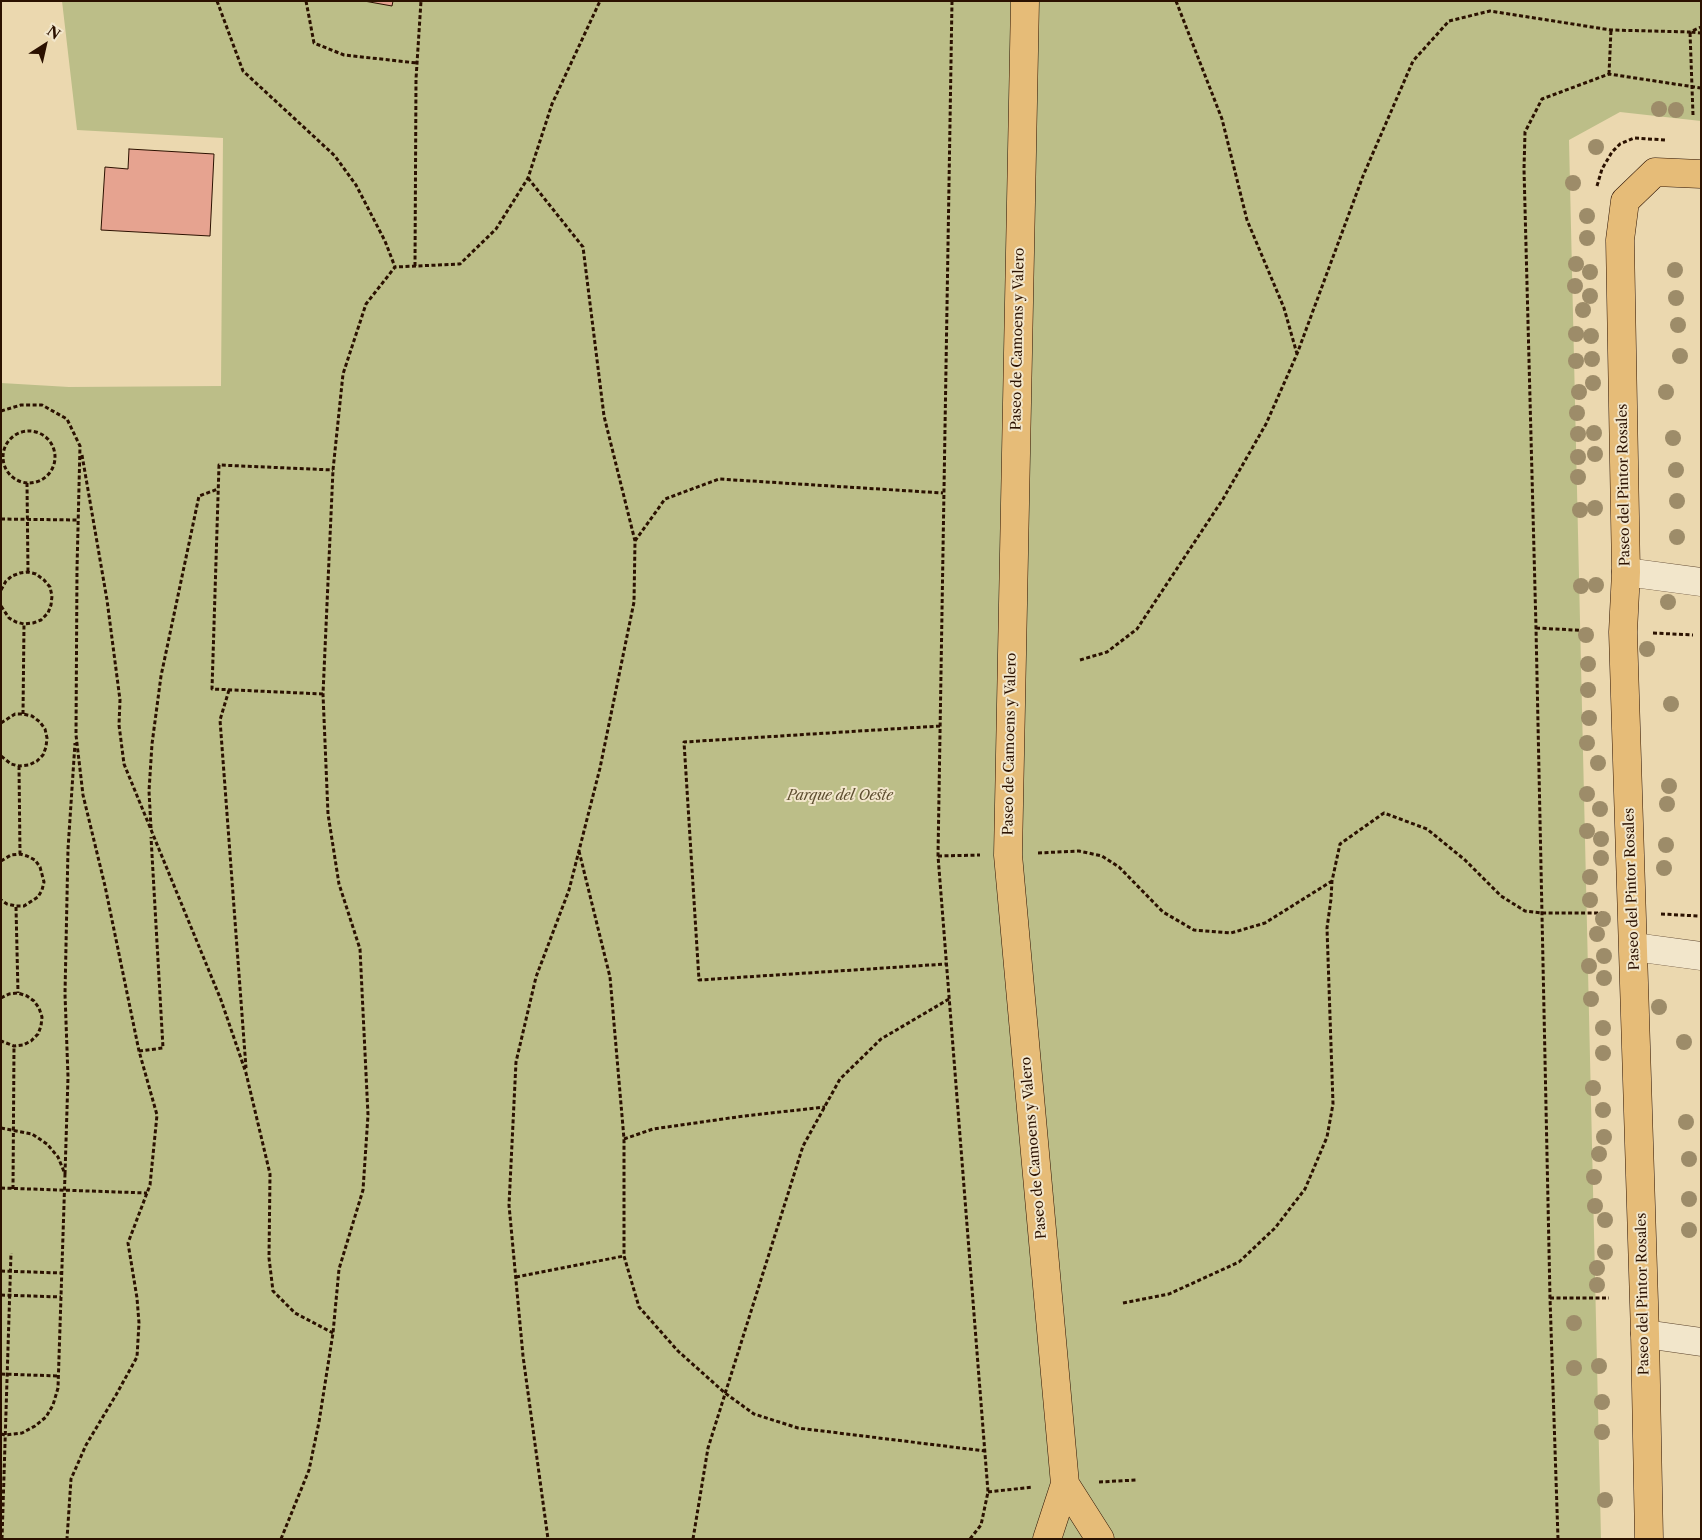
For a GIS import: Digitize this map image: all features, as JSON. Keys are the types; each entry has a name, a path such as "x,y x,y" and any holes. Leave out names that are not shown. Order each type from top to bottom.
{"main road":[{"name":"Paseo de Camoens y Valero","path":"1025,1 1008,854 1065,1484"},
{"name":"Paseo del Pintor Rosales","path":"1649,1539 1645,1334 1624,632 1626,572 1620,240 1626,201 1655,172 1701,174"},
{"path":"1047,1539 1065,1484"},
{"path":"1065,1484 1100,1539"}],"street":[{"path":"1626,572 1701,582"},
{"path":"1634,946 1701,956"},
{"path":"1645,1334 1701,1342"}],"path":[{"path":"218,1 243,71 335,156 356,185 395,267"},
{"path":"306,1 314,42 344,55 417,63"},
{"path":"415,266 417,63 421,1"},
{"path":"281,1539 309,1470 319,1422 333,1333 340,1269 363,1190 368,1115 360,949 339,884 328,814 323,694 333,470 343,374 366,304 395,267 460,264 496,228 528,178 552,104 600,1"},
{"path":"952,1 938,856 988,1492 981,1525 970,1539"},
{"path":"1176,1 1222,119 1247,220 1284,308 1297,354"},
{"path":"1080,660 1107,652 1137,629 1224,499 1266,424 1297,354 1363,176 1413,61 1448,21 1490,11 1611,30 1701,33"},
{"path":"1690,32 1701,27"},
{"path":"1609,74 1611,30"},
{"path":"1690,32 1693,115"},
{"path":"1558,1539 1550,1298 1524,169 1525,132 1542,100 1609,74 1701,88"},
{"path":"528,178 583,247 604,416 635,542 634,602 600,768 569,890 536,977 516,1062 509,1205 523,1356 548,1539"},
{"path":"1,411 21,405 42,405 67,419 80,446 107,600 120,700 119,725 124,764 221,1000 246,1073 270,1174 269,1258 273,1291 296,1313 333,1333"},
{"path":"23,431 40,433 47,438 55,455 54,464 50,472 36,482 27,483 19,481 6,471 3,455 9,440 23,431"},
{"path":"3,1434 22,1432 35,1426 46,1417 53,1405 58,1388 68,1077 65,994 68,849 76,735 80,446"},
{"path":"323,694 212,690 219,466 333,470"},
{"path":"635,542 665,499 719,479 944,493"},
{"path":"27,483 28,572"},
{"path":"138,1051 163,1048 149,791 152,744 161,676 200,496 218,489"},
{"path":"1,518 78,520"},
{"path":"1,590 6,581 12,576 28,572 36,574 44,580 50,587 52,596 48,613 41,620 33,623 24,624 16,622 9,618 1,606"},
{"path":"23,714 24,624"},
{"path":"1536,628 1599,631"},
{"path":"1645,633 1692,635"},
{"path":"229,690 220,720 246,1073"},
{"path":"1,723 15,714 32,716 45,729 47,738 43,755 29,765 19,766 12,764 1,756"},
{"path":"940,726 684,742 699,980 946,964"},
{"path":"67,1539 71,1479 86,1444 137,1357 139,1322 128,1243 150,1185 157,1115 138,1051 105,886 83,794 76,735"},
{"path":"19,766 20,854"},
{"path":"1123,1304 1169,1294 1239,1262 1275,1228 1305,1188 1328,1137 1333,1104 1327,928 1332,881 1340,844 1384,814 1427,828 1466,860 1501,896 1525,911 1633,912 1698,916"},
{"path":"579,851 610,977 624,1139 624,1256 639,1307 678,1351 725,1393 754,1414 798,1428 985,1451"},
{"path":"1080,851 1102,856 1119,867 1163,912 1194,930 1231,933 1264,923 1332,881"},
{"path":"1,860 10,855 20,854 35,860 40,866 44,882 38,897 24,906 7,904 1,900"},
{"path":"16,906 18,994"},
{"path":"1,998 9,994 27,996 34,1001 42,1017 38,1034 31,1041 14,1046 1,1041"},
{"path":"693,1539 708,1448 803,1146 840,1078 880,1039 949,1000"},
{"path":"13,1189 14,1046"},
{"path":"624,1139 653,1129 824,1107"},
{"path":"1,1128 32,1134 47,1144 58,1157 65,1174"},
{"path":"1,1188 147,1194"},
{"path":"2,1539 3,1434 11,1253"},
{"path":"516,1277 624,1256"},
{"path":"1,1271 62,1273"},
{"path":"1,1295 61,1297"},
{"path":"1550,1298 1608,1298"},
{"path":"1,1374 58,1376"},
{"path":"988,1492 1065,1484"}],"green space":[{"name":"Parque del Oeste","path":"62,1 1701,1 1701,121 1620,112 1569,140 1601,1539 1,1539 1,383 69,387 221,386 223,138 77,130"}],"building":[{"path":"364,1 393,1 392,6"},
{"path":"129,149 214,154 210,236 101,230 105,167 128,169"}]}
